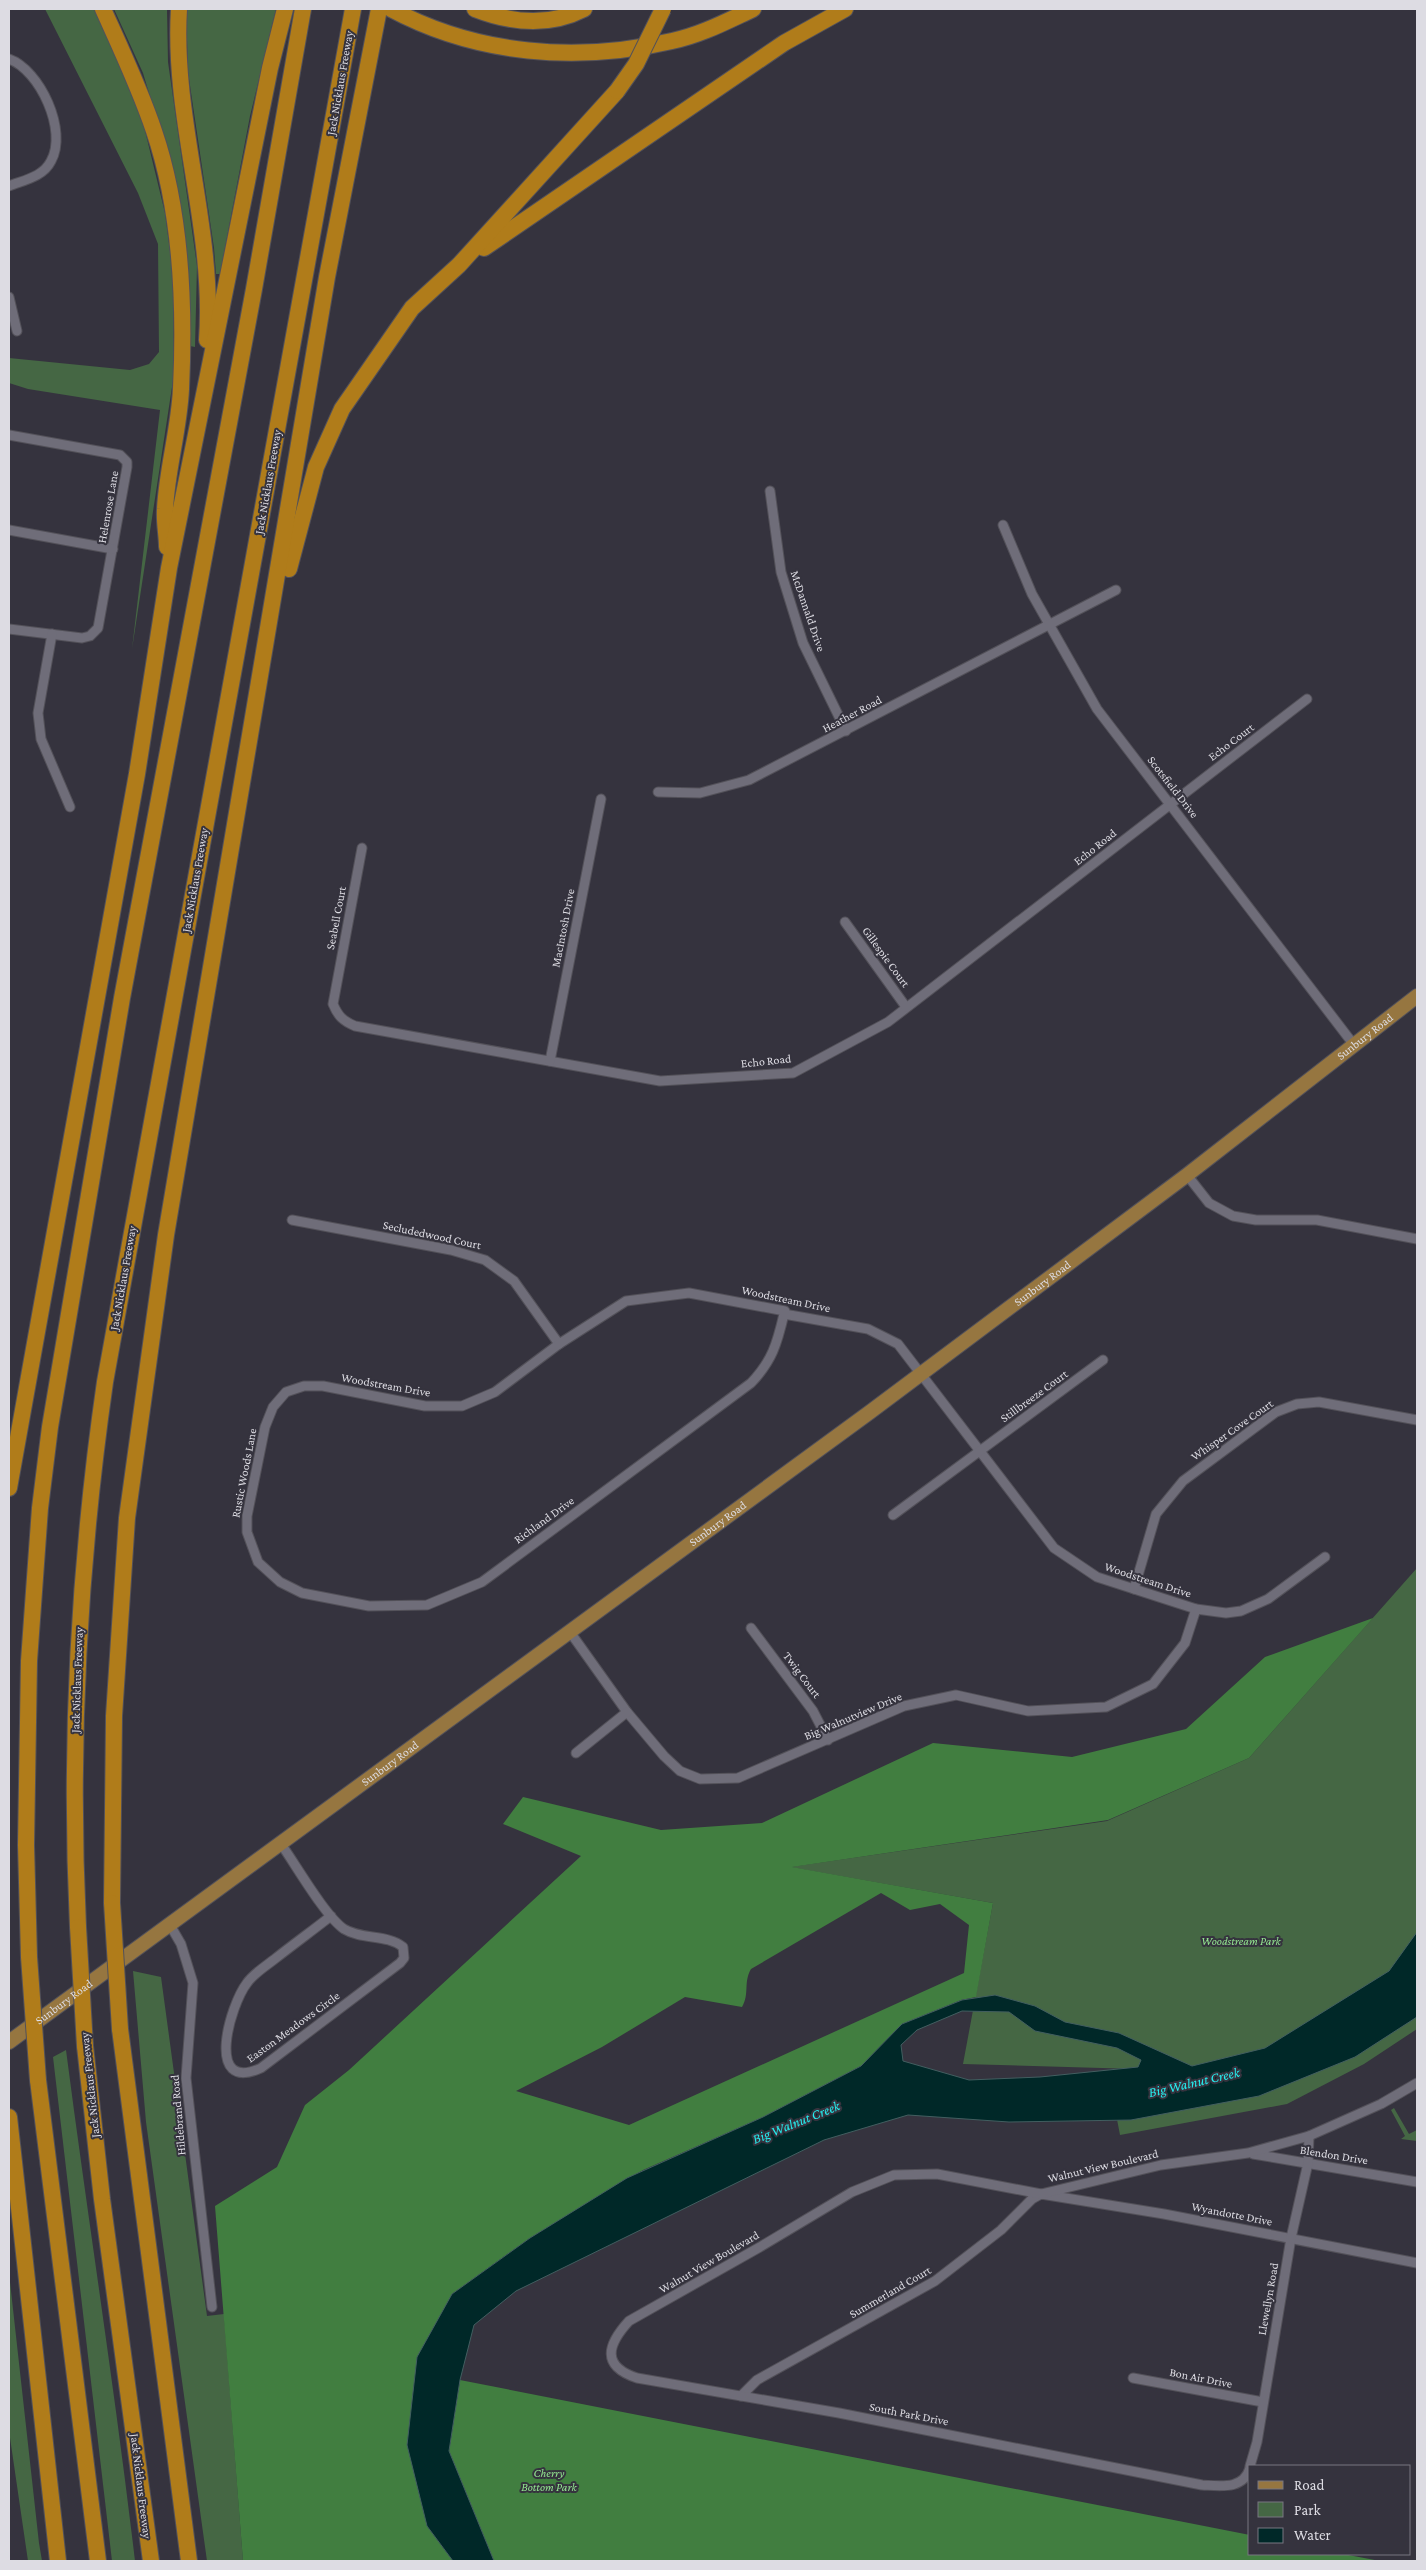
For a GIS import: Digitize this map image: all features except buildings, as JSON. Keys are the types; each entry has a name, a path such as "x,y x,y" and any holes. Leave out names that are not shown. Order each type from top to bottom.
{"highway":[{"path":"103,9 131,70 155,132 176,237 183,343 180,415 165,510 169,568"},
{"path":"178,9 176,43 190,158 204,238 208,300 202,410"},
{"path":"9,1488 137,774 169,568 270,68 285,9"},
{"path":"98,2561 38,2080 29,1957 26,1845 29,1661 40,1508 50,1427 122,998 254,289 303,9"},
{"name":"Jack Nicklaus Freeway","path":"151,2561 102,2200 85,2046 74,1842 76,1672 87,1513 104,1382 353,9"},
{"path":"190,2561 120,2029 112,1903 114,1716 127,1518 166,1235 327,277 379,9"},
{"path":"391,9 438,31 492,46 538,52 592,52 673,41 694,35 754,9"},
{"path":"475,9 501,18 534,22 562,19 584,9"},
{"path":"241,793 297,532 316,467 342,409 412,308 459,265 617,91 636,64 663,9"},
{"path":"459,265 784,43 845,9"},
{"path":"9,2116 58,2561"}],"main road":[{"name":"Sunbury Road","path":"9,2042 870,1412 1186,1175 1417,996"}],"street":[{"path":"9,59 33,78 52,113 57,129 58,146 51,162 38,175 9,186"},
{"path":"9,298 17,331"},
{"name":"Helenrose Lane","path":"9,435 120,454 124,457 128,467 98,628 90,636 82,638 9,629"},
{"name":"McDannald Drive","path":"770,491 781,572 803,643 846,732"},
{"name":"Scotsfield Drive","path":"1003,525 1032,594 1097,709 1354,1045"},
{"path":"9,530 113,549"},
{"name":"Heather Road","path":"658,792 700,793 749,780 846,732 1116,590"},
{"path":"52,634 38,713 41,739 70,807"},
{"name":"Echo Court","path":"1171,805 1307,700"},
{"name":"MacIntosh Drive","path":"550,1062 601,799"},
{"name":"Echo Road","path":"334,994 333,1004 337,1014 344,1022 355,1026 660,1081 793,1073 888,1022 1171,805"},
{"name":"Seabell Court","path":"334,994 362,848"},
{"name":"Gillespie Court","path":"845,922 906,1007"},
{"path":"1186,1175 1209,1202 1233,1216 1256,1220 1317,1220 1417,1239"},
{"name":"Secludedwood Court","path":"292,1220 450,1250 485,1260 514,1281 558,1344"},
{"name":"Woodstream Drive","path":"286,1392 304,1386 323,1386 425,1406 462,1406 495,1392 558,1344 626,1301 689,1292 785,1311 784,1314 868,1329 898,1344 1054,1548 1097,1578 1211,1613 1241,1612 1268,1599 1325,1557"},
{"name":"Richland Drive","path":"258,1562 280,1582 302,1593 368,1606 427,1605 482,1582 751,1383 767,1366 776,1345 784,1314"},
{"name":"Stillbreeze Court","path":"892,1515 1103,1360"},
{"name":"Rustic Woods Lane","path":"258,1562 247,1532 247,1516 265,1427 273,1408 286,1392"},
{"name":"Whisper Cove Court","path":"1134,1589 1156,1514 1184,1481 1276,1412 1297,1404 1320,1402 1417,1420"},
{"name":"Big Walnutview Drive","path":"570,1632 627,1712 664,1756 680,1771 700,1779 738,1778 904,1706 956,1694 1028,1711 1106,1706 1153,1684 1185,1643 1196,1609"},
{"name":"Twig Court","path":"751,1628 813,1711 828,1740"},
{"path":"576,1753 627,1712"},
{"name":"Easton Meadows Circle","path":"281,1844 331,1916 344,1928 359,1935 398,1943 403,1948 404,1958 400,1963 261,2068 245,2074 233,2071 228,2066 226,2059 226,2046 239,2000 247,1983 331,1916"},
{"name":"Hildebrand Road","path":"170,1925 181,1944 193,1983 186,2078 212,2307"},
{"name":"Walnut View Boulevard","path":"614,2365 610,2356 616,2336 629,2322 852,2192 894,2175 936,2174 1041,2194 1161,2165 1248,2153 1309,2136 1380,2104 1417,2083"},
{"name":"Llewellyn Road","path":"1251,2465 1257,2442 1291,2238 1308,2163 1309,2136"},
{"name":"Blendon Drive","path":"1248,2153 1417,2182"},
{"name":"Wyandotte Drive","path":"1041,2194 1291,2238 1417,2263"},
{"name":"Summerland Court","path":"741,2396 757,2380 935,2281 1001,2230 1032,2199 1041,2194"},
{"name":"South Park Drive","path":"614,2365 624,2374 637,2378 1070,2458 1202,2485"},
{"name":"Bon Air Drive","path":"1133,2378 1263,2402"},
{"name":"Llewellyn Road","path":"1202,2485 1230,2486 1240,2482 1248,2475"}],"green space":[{"path":"45,9 98,9 140,110 165,213 173,274 174,374 132,649 160,410 28,389 9,383 9,358 130,370 149,364 159,352 158,244 138,193"},
{"path":"114,9 167,9 168,62 197,266 195,347 190,346 169,160 143,73"},
{"path":"186,9 276,9 250,116 220,274 216,274 214,248 188,72"},
{"name":"Woodstream Park","path":"1417,1568 1417,2029 1364,2064 1287,2104 1120,2135 1110,2083 1136,2069 963,2064 993,1903 790,1867 1107,1821 1249,1758"},
{"path":"1373,1618 1249,1758 1108,1820 792,1867 993,1903 976,1997 961,2000 902,2024 861,2066 763,2117 643,2170 530,2238 452,2294 427,2526 453,2561 243,2561 215,2206 277,2167 305,2105 349,2070 581,1856 503,1824 523,1797 661,1830 762,1823 933,1743 1072,1757 1186,1729 1265,1657","holes":["881,1893 910,1910 940,1904 969,1925 964,1973 629,2125 516,2091 602,2047 685,1997 742,2007 746,1997 747,1979 751,1969"]},
{"path":"133,1971 161,1977 207,2316 224,2314 243,2561 207,2561 146,2122"},
{"path":"66,2050 135,2561 112,2561 53,2057"},
{"path":"1394,2108 1409,2134 1417,2130 1417,2141 1401,2139 1405,2136 1391,2110"},
{"path":"9,2273 42,2561 28,2561 9,2431"},
{"name":"Cherry Bottom Park","path":"460,2380 1248,2535 1248,2555 1348,2555 1380,2561 494,2561 449,2451"}],"water":[{"name":"Big Walnut Creek","path":"1417,1932 1417,2017 1355,2057 1259,2096 1131,2120 1009,2122 908,2115 824,2140 516,2291 474,2325 460,2380 449,2451 494,2561 453,2561 427,2526 407,2445 417,2357 452,2294 530,2238 627,2178 763,2117 861,2066 902,2024 962,2000 995,1995 1035,2006 1065,2022 1119,2033 1192,2066 1265,2048 1389,1971","holes":["962,2011 1009,2012 1035,2031 1117,2048 1141,2060 1138,2067 1040,2077 969,2080 903,2061 901,2045 917,2030"]}]}
